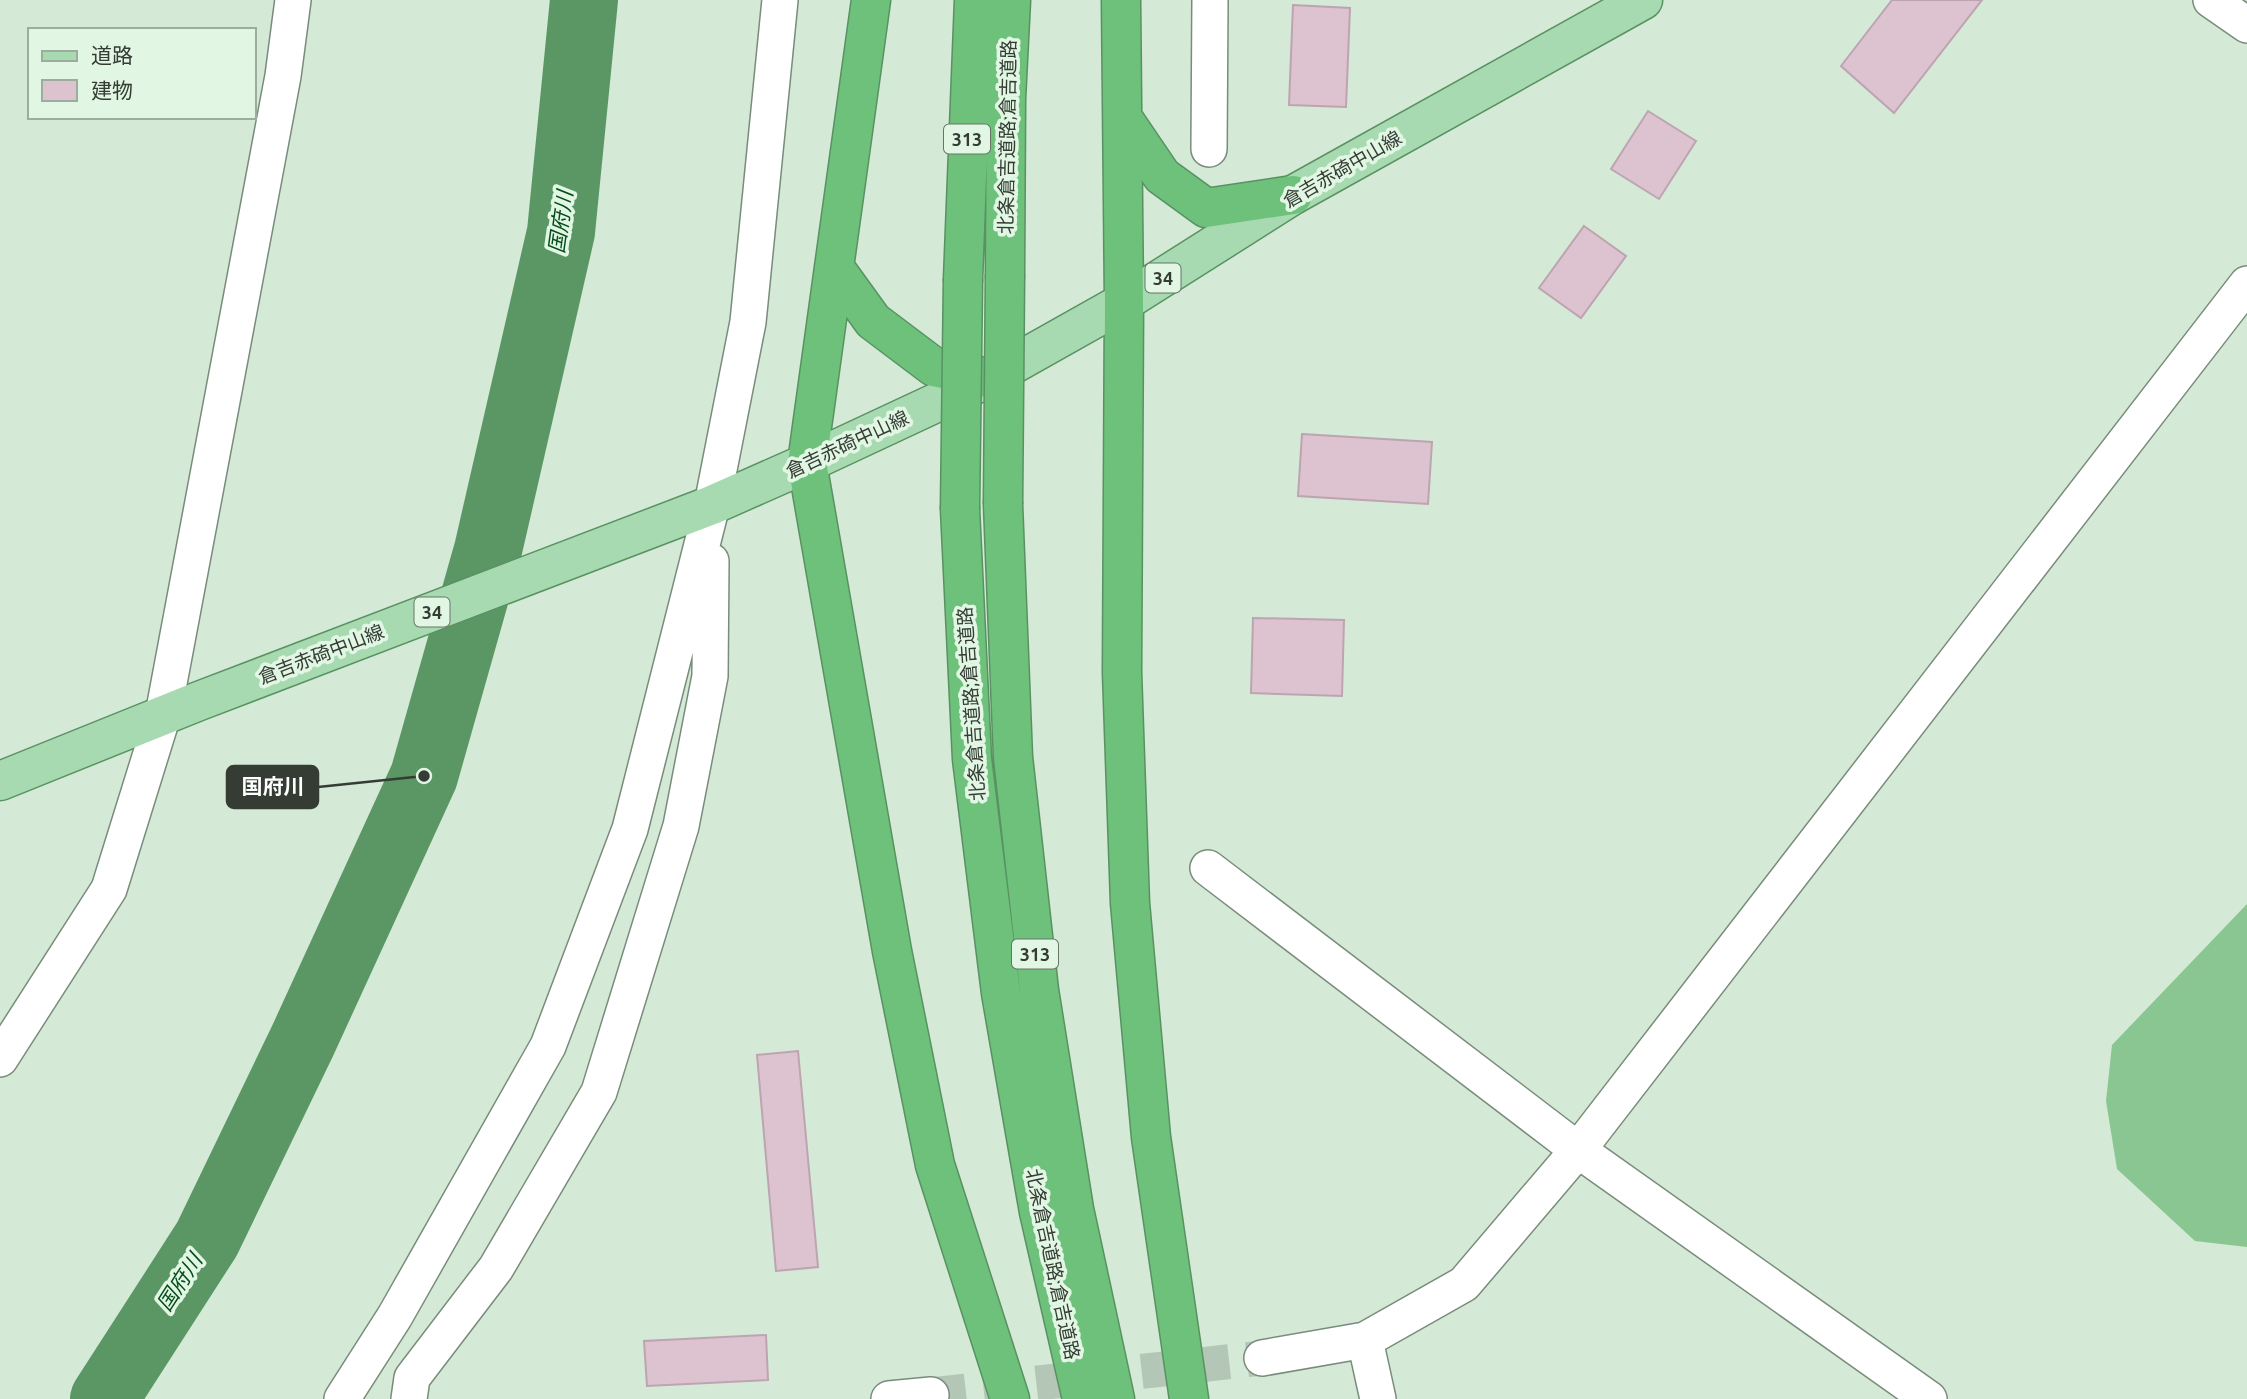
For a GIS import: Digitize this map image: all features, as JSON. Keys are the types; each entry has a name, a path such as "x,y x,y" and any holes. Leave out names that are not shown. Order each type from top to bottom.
{"highway":[{"path":"871,0 807,463 889,937 935,1165 1010,1399"},
{"name":"北条倉吉道路;倉吉道路","path":"974,0 963,279 960,509 972,759 1001,993 1040,1212 1082,1399"},
{"name":"北条倉吉道路;倉吉道路","path":"1010,0 1006,99 1003,504 1013,757 1039,990 1074,1209 1115,1399"},
{"path":"1121,0 1124,120 1122,672 1130,903 1151,1137 1189,1399"},
{"path":"1124,120 1162,176 1206,208 1293,195"},
{"path":"834,267 873,321 934,367 989,378"}],"main road":[{"name":"倉吉赤碕中山線","path":"0,781 198,701 712,505 989,378 1124,302 1293,195 1643,0"}],"street":[{"path":"0,1059 109,889 163,715 280,90 293,0"},
{"path":"342,1399 396,1316 548,1046 630,828 712,505 748,322 780,0"},
{"path":"1209,149 1210,0"},
{"path":"2211,0 2247,25"},
{"path":"1262,1358 1365,1340 1464,1284 1578,1150 2247,284"},
{"path":"409,1399 412,1378 496,1268 599,1092 677,839 687,798 710,676 712,505"},
{"path":"1208,868 1578,1150 1929,1399"},
{"path":"1365,1340 1378,1399"},
{"path":"889,1399 931,1395"}],"green space":[{"path":"2247,904 2247,1247 2195,1241 2117,1169 2106,1101 2112,1045"}],"building":[{"path":"1892,0 1982,0 1894,113 1841,66"},
{"path":"1293,5 1350,8 1346,107 1289,105"},
{"path":"1648,111 1696,141 1659,199 1611,169"},
{"path":"1584,226 1626,256 1581,318 1539,288"},
{"path":"1302,434 1432,442 1428,504 1298,496"},
{"path":"1253,618 1344,620 1342,696 1251,693"},
{"path":"798,1051 818,1267 776,1271 757,1055"},
{"path":"766,1335 768,1380 647,1386 644,1341"}],"waterway":[{"name":"国府川","path":"104,1399 207,1239 303,1040 424,776 488,550 561,232 584,0"}],"tunnel":[{"path":"931,1395 1262,1358"}],"place":[{"name":"国府川","path":"424,776"}]}
